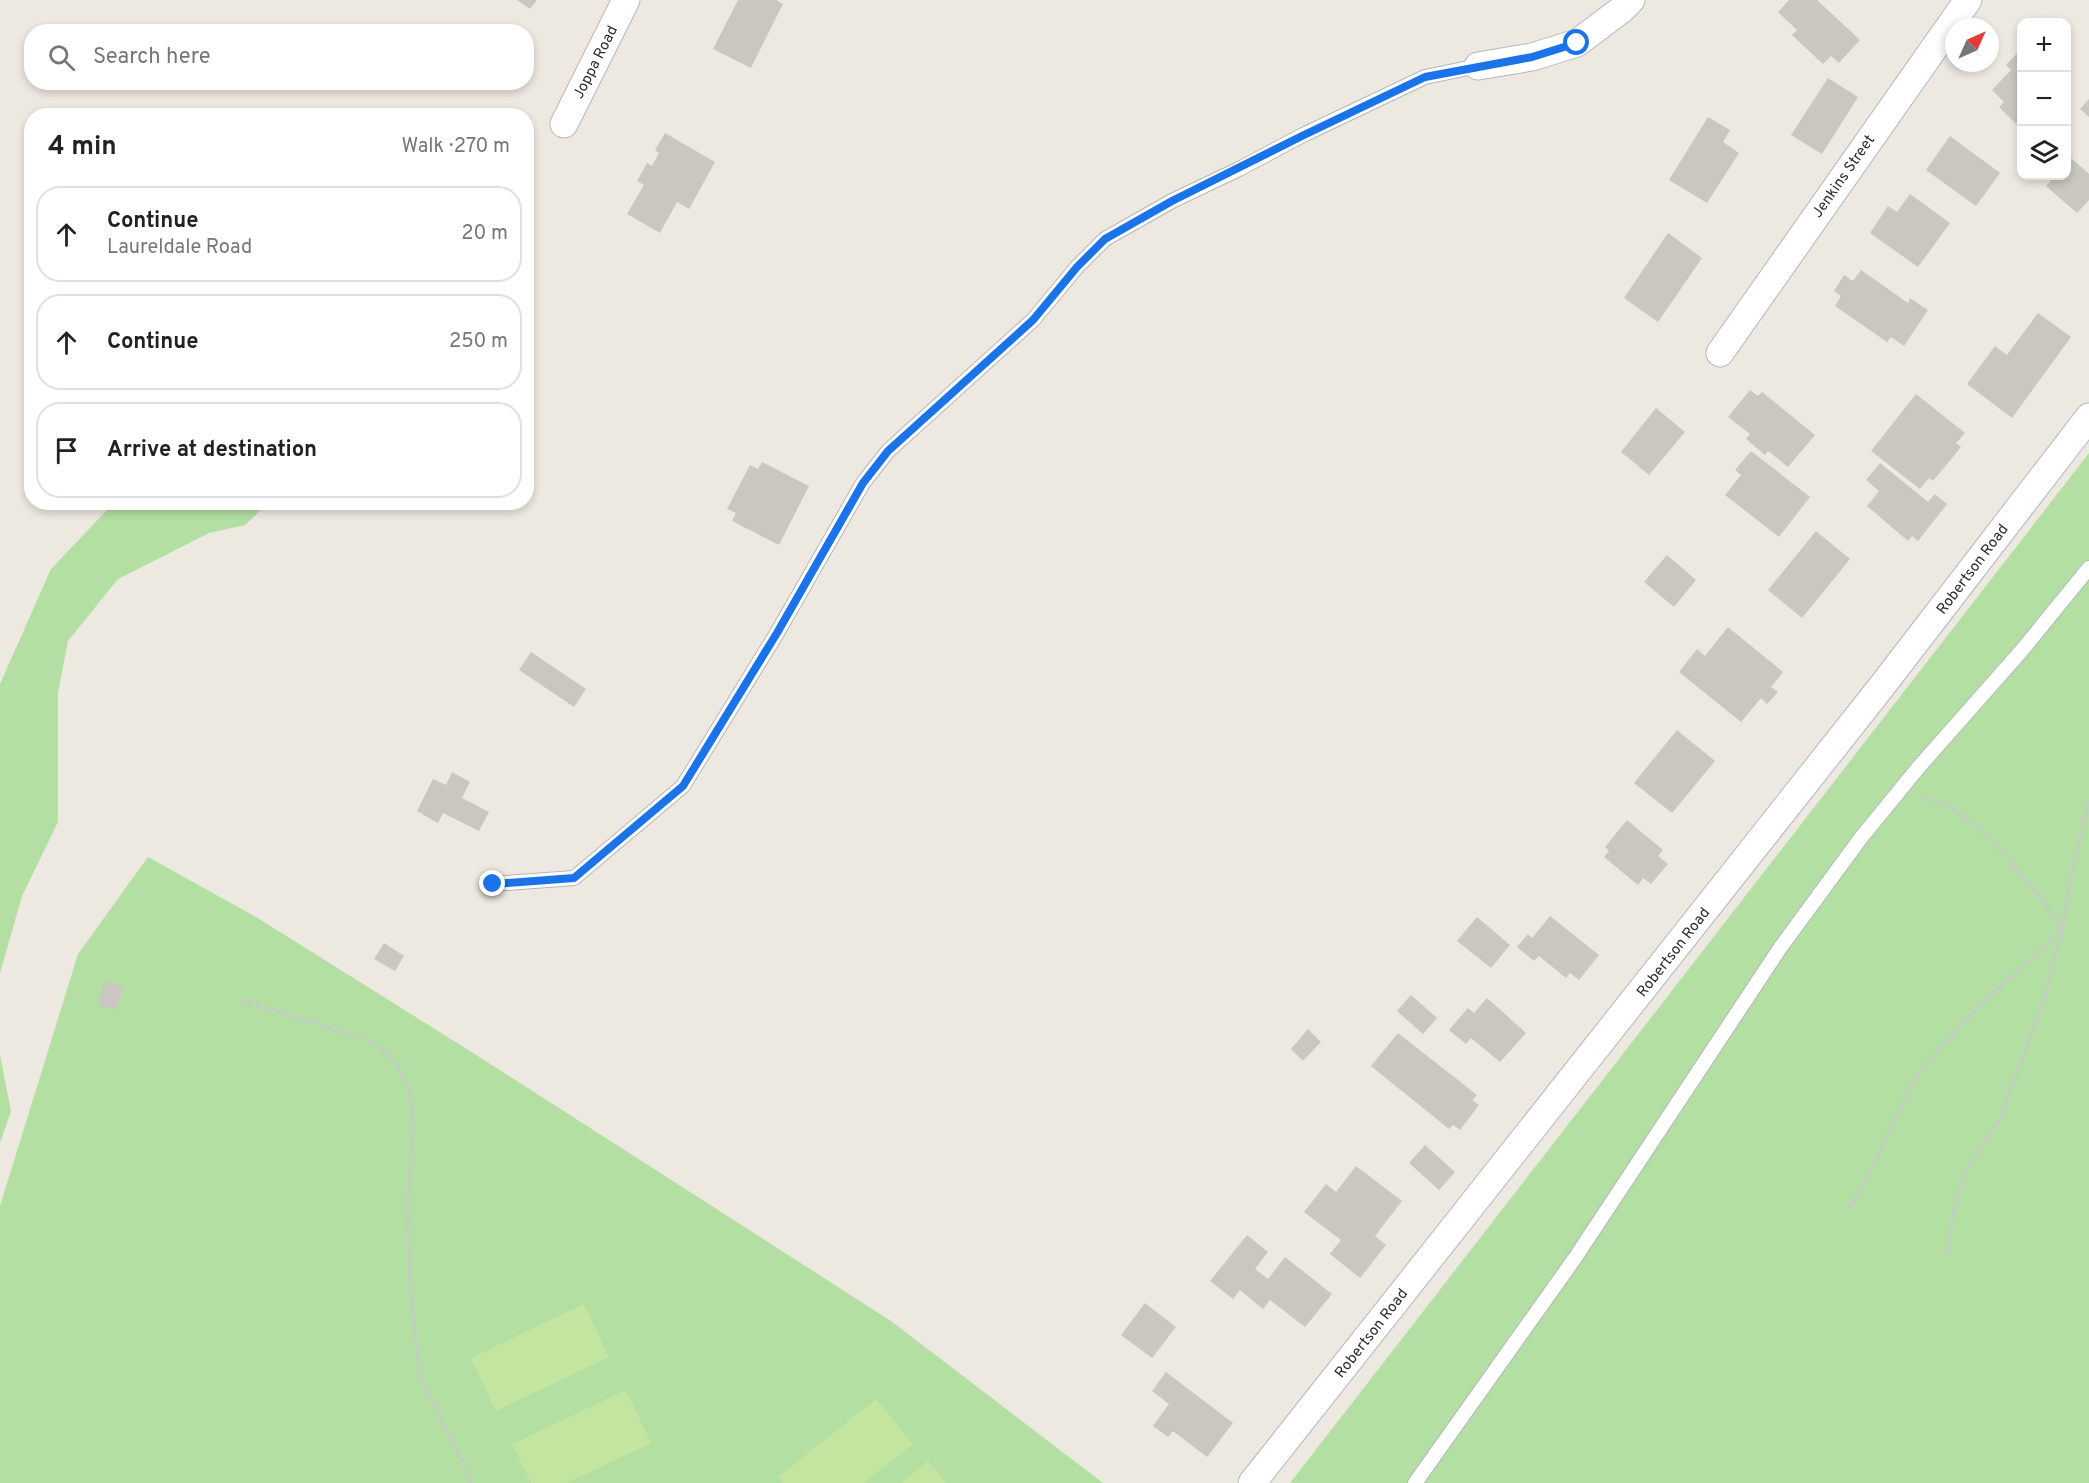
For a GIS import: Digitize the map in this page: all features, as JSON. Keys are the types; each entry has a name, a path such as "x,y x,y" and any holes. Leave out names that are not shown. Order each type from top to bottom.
{"street":[{"name":"Joppa Road","path":"564,124 626,0"},
{"path":"1478,66 1532,57 1577,43 1631,0"},
{"name":"Jenkins Street","path":"1720,353 1968,0"},
{"name":"Robertson Road","path":"1252,1483 1874,695 2089,417"}],"lane":[{"path":"493,884 574,878 683,786 777,633 863,483 888,451 1033,320 1077,267 1105,239 1172,201 1425,77 1478,66"},
{"path":"1415,1483 1575,1258 1780,948 1860,839 1897,793 2023,649 2089,568"}],"path":[{"path":"1897,793 1930,799 1951,807 1967,819 2011,862 2063,928"},
{"path":"1946,1253 1963,1177 2000,1118 2044,1000 2063,928 2069,886 2089,800"},
{"path":"1849,1209 1875,1162 1908,1091 1923,1067 1974,1012 2063,928"},
{"path":"241,999 370,1041 385,1051 403,1076 412,1110 408,1200 410,1296 420,1376 472,1483"}],"green space":[{"path":"2089,453 2089,1483 1290,1483"},
{"path":"107,510 261,510 245,525 209,533 118,579 68,641 58,693 58,822 22,896 0,973 0,684 51,569"},
{"path":"148,857 256,917 470,1051 891,1321 1103,1483 0,1483 0,1206 78,954"},
{"path":"0,1055 11,1111 0,1143"},
{"path":"584,1304 609,1357 496,1411 471,1358"},
{"path":"626,1390 651,1443 567,1483 531,1483 512,1444"},
{"path":"876,1399 913,1444 864,1483 783,1483 778,1477"},
{"path":"928,1461 946,1483 901,1483"}],"building":[{"path":"517,0 537,0 530,9"},
{"path":"738,0 776,0 783,4 751,68 713,49"},
{"path":"1789,0 1817,0 1860,40 1839,63 1831,56 1823,64 1792,35 1797,30 1778,12"},
{"path":"2017,53 2016,124 1999,107 2004,102 1992,90 2011,70 2006,65"},
{"path":"1828,78 1858,97 1822,154 1791,135"},
{"path":"2089,99 2089,117 2080,109"},
{"path":"1708,117 1730,130 1723,142 1739,153 1707,203 1669,180"},
{"path":"665,133 715,162 689,209 677,202 660,233 627,214 644,185 637,181 647,163 652,166 659,153 655,150"},
{"path":"1950,136 2000,173 1976,206 1926,170"},
{"path":"2071,158 2089,174 2089,200 2077,213 2046,186 2051,180 2071,180"},
{"path":"1910,194 1950,223 1918,267 1870,233 1888,206 1897,212"},
{"path":"1668,233 1702,258 1658,322 1624,298"},
{"path":"1861,270 1908,303 1910,298 1928,310 1904,346 1891,337 1887,342 1835,306 1841,296 1834,291 1844,275 1853,281"},
{"path":"2038,313 2071,337 2012,418 1967,384 1995,346 2007,355"},
{"path":"1750,390 1758,396 1762,392 1815,435 1788,467 1768,451 1765,455 1746,439 1750,434 1728,417"},
{"path":"1916,394 1965,433 1956,443 1961,447 1933,481 1929,478 1920,489 1871,451"},
{"path":"1656,408 1685,432 1649,475 1621,452"},
{"path":"1751,451 1810,497 1779,537 1725,495 1741,475 1735,470"},
{"path":"762,462 809,486 779,545 732,521 736,513 727,509 750,465 758,469"},
{"path":"1880,463 1928,502 1935,494 1947,504 1918,541 1912,536 1908,541 1867,506 1879,491 1866,480"},
{"path":"1816,531 1850,559 1802,618 1768,590"},
{"path":"1667,555 1696,580 1674,607 1644,582"},
{"path":"1728,627 1783,672 1771,687 1778,692 1767,704 1761,698 1741,722 1679,672 1697,649 1705,656"},
{"path":"531,652 586,689 574,707 519,670"},
{"path":"1677,730 1715,761 1672,813 1634,783"},
{"path":"452,772 470,782 462,798 489,812 479,831 443,813 438,823 417,811 433,779 446,785"},
{"path":"1627,820 1663,850 1658,856 1668,864 1651,884 1643,878 1638,885 1604,857 1609,851 1605,847"},
{"path":"1550,916 1599,955 1579,980 1570,973 1566,978 1539,956 1534,961 1517,947 1528,934 1532,938"},
{"path":"1477,917 1510,945 1491,968 1457,941"},
{"path":"384,943 404,956 395,971 374,959"},
{"path":"104,981 123,986 117,1010 98,1005"},
{"path":"1411,995 1437,1018 1423,1034 1397,1011"},
{"path":"1487,998 1526,1033 1500,1062 1471,1038 1466,1044 1449,1030 1468,1008 1474,1013"},
{"path":"1308,1029 1321,1042 1303,1061 1291,1049"},
{"path":"1398,1033 1477,1095 1472,1100 1479,1105 1460,1130 1453,1125 1449,1129 1371,1066"},
{"path":"1425,1145 1455,1172 1439,1190 1409,1163"},
{"path":"1356,1166 1402,1201 1375,1236 1386,1245 1360,1278 1330,1254 1341,1240 1304,1212 1326,1184 1336,1192"},
{"path":"1247,1235 1268,1252 1255,1269 1268,1279 1285,1257 1332,1294 1305,1327 1270,1300 1263,1309 1240,1290 1233,1299 1210,1281"},
{"path":"1145,1303 1176,1327 1152,1358 1121,1335"},
{"path":"1166,1372 1233,1423 1207,1457 1173,1431 1168,1437 1153,1426 1169,1404 1152,1391"}],"route":[{"path":"493,884 574,878 683,786 777,633 863,483 888,451 1033,320 1077,267 1105,239 1172,201 1425,77 1532,57 1577,43"}]}
